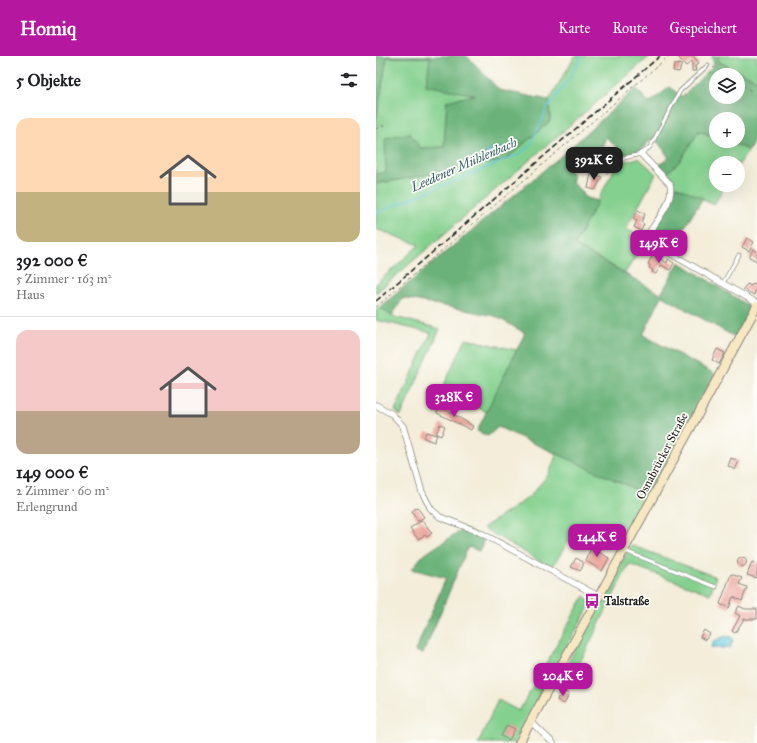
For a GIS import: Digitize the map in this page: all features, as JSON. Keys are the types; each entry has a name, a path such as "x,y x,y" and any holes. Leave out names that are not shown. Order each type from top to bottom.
{"main road":[{"name":"Osnabrücker Straße","path":"519,743 600,597 757,305"}],"street":[{"path":"641,154 670,184 671,190 667,204 649,233 652,243 757,305"},
{"path":"376,404 392,414 403,426 422,492 431,509 440,517 479,532 600,597"},
{"path":"531,722 553,743"}],"lane":[{"path":"608,170 624,158 641,154 650,148 680,91 708,64"},
{"path":"723,284 739,255"},
{"path":"625,550 716,587"}],"path":[{"path":"376,307 669,56"},
{"path":"708,64 715,68"},
{"path":"745,87 751,91"},
{"path":"376,129 384,125"}],"green space":[{"path":"376,56 467,56 499,90 549,100 550,121 505,160 376,184 376,174 386,172 385,138 410,133 420,148 444,147 447,101 475,95 426,85 430,57 387,57 376,121"},
{"path":"575,56 650,56 376,293 376,284 419,245 376,229 376,184 505,160 550,121 549,100"},
{"path":"712,56 718,56 719,62 732,68 711,68 714,65"},
{"path":"718,56 757,56 757,80 745,74 745,68 732,68 719,62"},
{"path":"387,57 430,57 476,95 447,101 444,147 420,148 386,172 376,174 376,121"},
{"path":"709,70 709,104 745,104 745,74 757,80 757,136 749,150 744,148 745,112 709,112 709,135 699,131 680,161 666,174 656,167 669,158 658,142 651,139 640,151 624,155 606,137 598,157 581,151 568,168 574,176 572,182 582,191 584,197 598,201 574,245 661,294 679,262 747,305 749,310 735,337 662,296 643,335 715,374 650,496 498,427 488,436 477,431 525,333 495,316 403,298 392,316 380,307 568,150 636,88 649,103 670,87 682,97"},
{"path":"699,131 709,135 709,148 744,148 749,150 745,156 709,156 709,192 722,192 714,204 675,186 666,174 680,161"},
{"path":"639,158 656,174 626,229 644,238 645,242 625,273 574,245 615,168 625,161"},
{"path":"675,186 703,198 670,250 656,242 653,238 654,231"},
{"path":"380,307 392,316 440,329 401,416 395,411 431,333 376,320 376,311"},
{"path":"466,339 517,350 487,412 463,401 440,393"},
{"path":"557,453 650,496 623,546 577,527 552,568 483,528 528,498 549,474"},
{"path":"464,528 485,538 479,551 468,547 423,654 415,651 446,578 412,569 422,556"},
{"path":"631,545 716,577 710,594 629,564 570,683 559,680"},
{"path":"584,596 589,600 589,607 514,743 478,743 498,700 519,711"}],"water":[{"path":"506,147 509,150 486,159 486,151"},
{"path":"725,636 731,637 733,640 730,648 711,648 714,641"}],"building":[{"path":"677,56 693,56 699,63 695,66 696,71 692,71 692,61 686,66"},
{"path":"682,64 679,72 673,71 674,65"},
{"path":"591,173 602,177 595,190 588,188"},
{"path":"638,210 645,214 641,222 644,224 641,231 634,227 637,221 633,219"},
{"path":"747,238 754,242 749,251 742,247"},
{"path":"753,249 757,251 757,261 749,257"},
{"path":"653,254 667,263 668,259 674,263 670,270 661,265 656,274 652,272 653,270 649,268 650,265 648,264"},
{"path":"753,283 757,285 754,295 743,289 747,284 751,286"},
{"path":"717,349 725,353 719,364 712,360"},
{"path":"440,406 473,426 471,430 437,413"},
{"path":"440,424 445,426 441,436 436,434"},
{"path":"426,432 437,435 434,442 424,438"},
{"path":"731,458 739,461 735,470 728,466"},
{"path":"417,507 424,517 418,521 412,511"},
{"path":"422,520 432,533 427,537 425,535 418,539 410,528"},
{"path":"593,545 599,548 597,551 609,558 602,571 585,560"},
{"path":"742,557 747,562 742,567 737,562"},
{"path":"576,558 583,562 583,566 580,571 571,567"},
{"path":"752,562 757,564 757,578 747,575"},
{"path":"731,574 742,578 739,584 747,587 742,601 733,597 729,608 720,604"},
{"path":"739,606 745,609 757,609 757,619 744,619 735,633 732,631 740,616 735,613"},
{"path":"704,630 710,634 705,640 700,637"},
{"path":"561,690 569,694 564,704 557,700"},
{"path":"507,725 515,729 509,740 501,736"}],"waterway":[{"name":"Leedener Mühlenbach","path":"376,213 520,154 530,145 547,109 568,80 581,56"}],"railway":[{"path":"376,301 660,56"}],"place":[{"name":"Talstraße","path":"592,601"}]}
